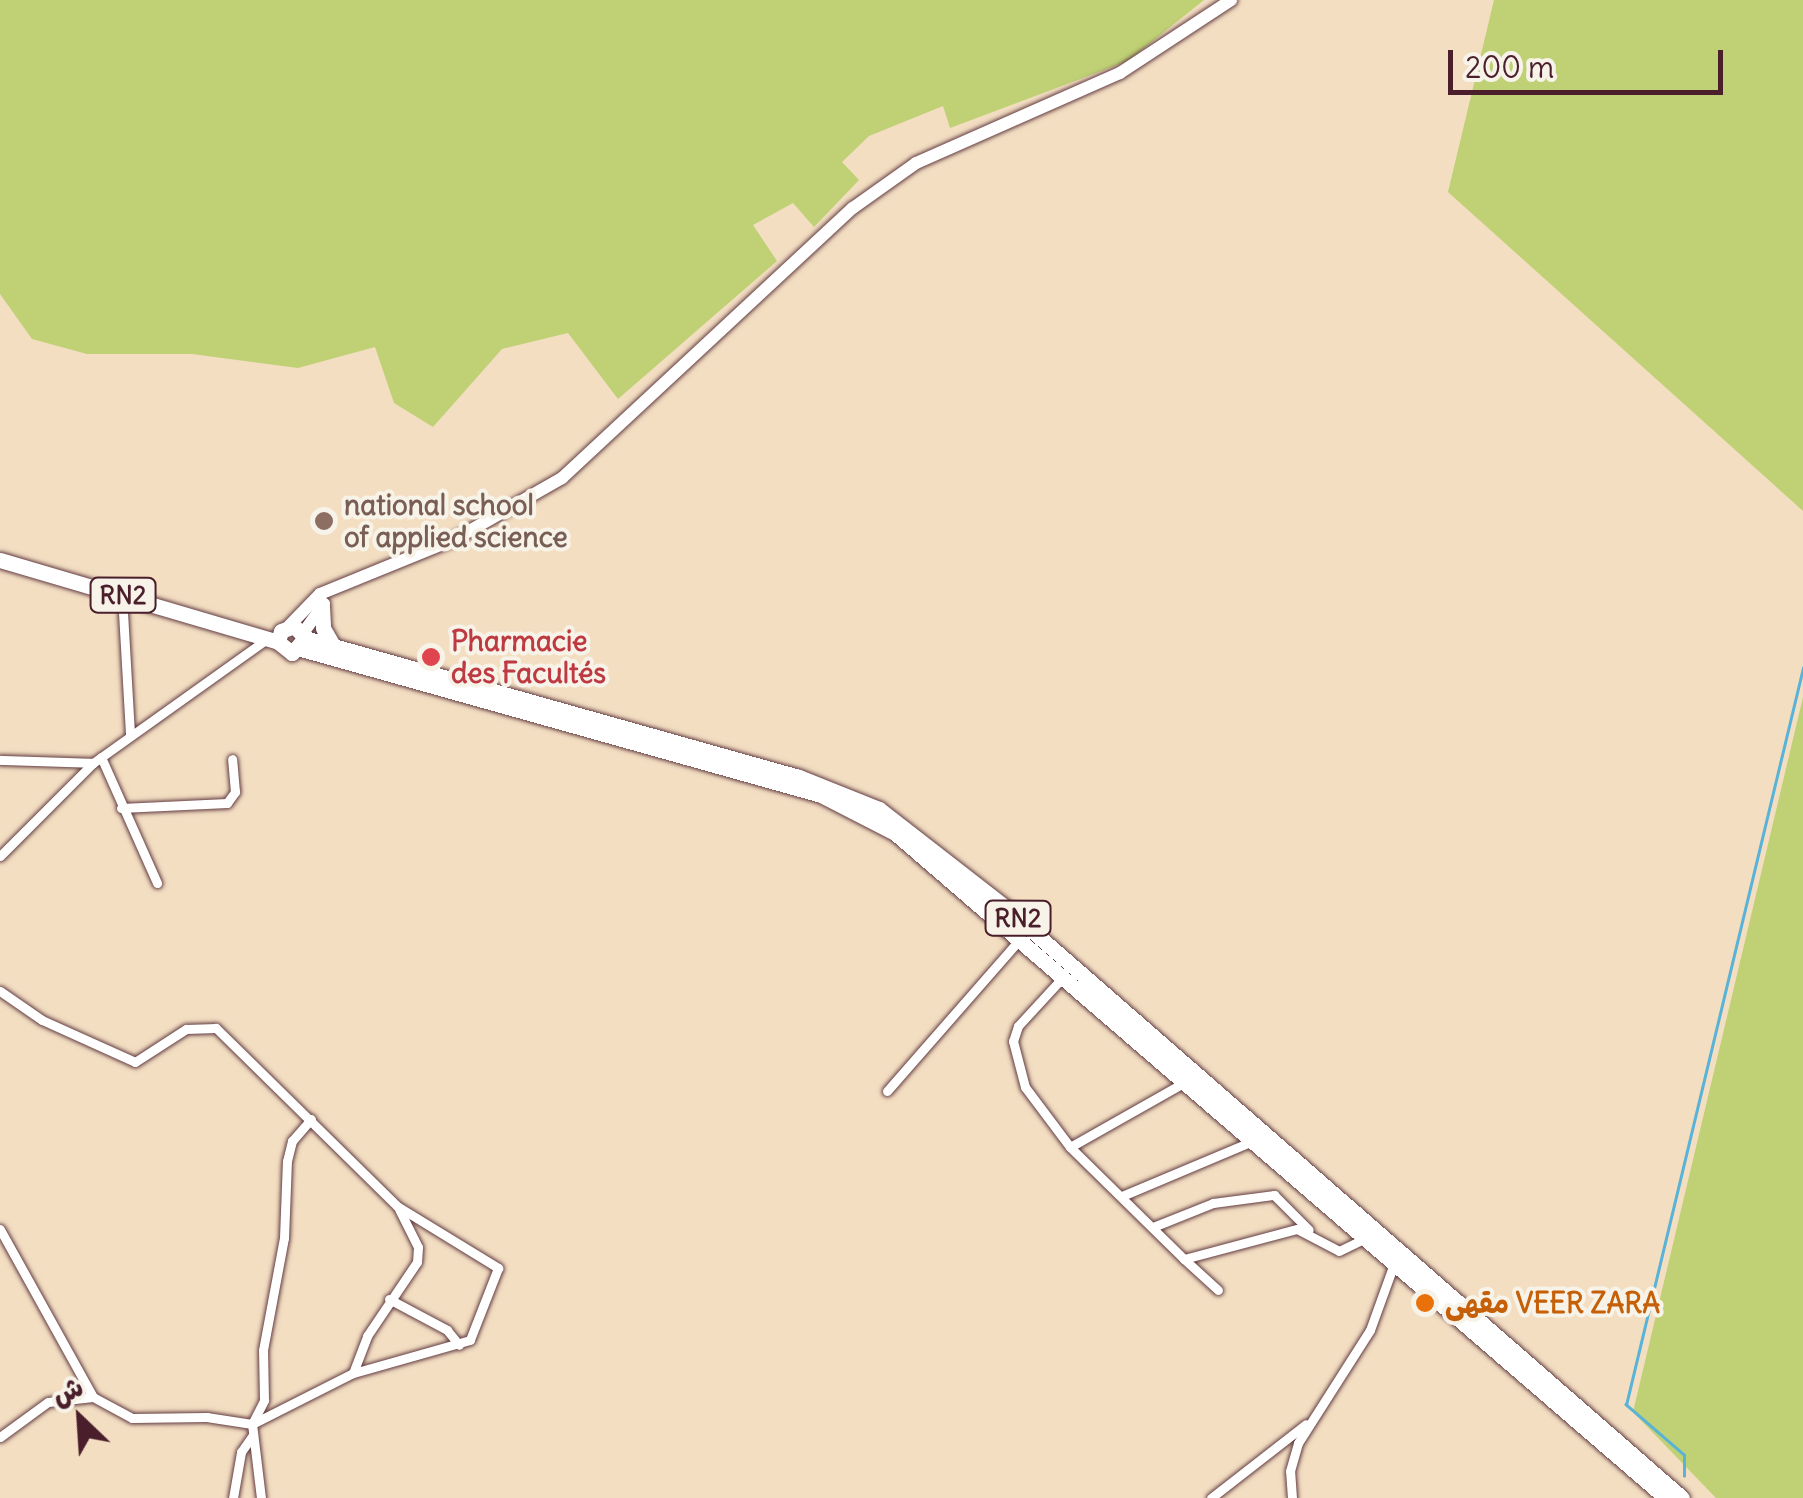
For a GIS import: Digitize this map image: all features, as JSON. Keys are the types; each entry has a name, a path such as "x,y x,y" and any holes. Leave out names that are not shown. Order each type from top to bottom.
{"highway":[{"name":"RN2","path":"0,560 246,630 334,646 800,776 879,808 1006,908 1682,1498"},
{"path":"322,606 323,628 334,646"},
{"name":"RN2","path":"289,637 821,796 895,832 1022,936 1396,1259 1666,1498"}],"street":[{"path":"289,637 310,600 457,538 562,478 853,208 916,163 1120,73 1231,0"},
{"path":"0,856 97,760 130,735 289,637 334,589"},
{"path":"122,595 130,735"},
{"path":"121,808 227,802 235,792 232,759"},
{"path":"0,760 97,760"},
{"path":"97,760 157,884"},
{"path":"887,1091 1022,936"},
{"path":"1064,976 1018,1026 1013,1041 1025,1086 1070,1148 1218,1290"},
{"path":"0,991 42,1020 129,1061 143,1059 186,1029 212,1026 397,1206 498,1268 477,1334 458,1345 353,1374 253,1429 207,1417 132,1418 93,1397 0,1229"},
{"path":"1070,1148 1187,1081"},
{"path":"233,1498 241,1452 264,1400 263,1350 284,1238 287,1161 292,1141 311,1119"},
{"path":"1122,1196 1256,1140"},
{"path":"1152,1227 1213,1203 1274,1195 1309,1230 1339,1252 1369,1236"},
{"path":"353,1374 390,1299 418,1255 397,1206"},
{"path":"1184,1258 1309,1230"},
{"path":"1292,1498 1290,1471 1308,1422 1370,1330 1396,1259"},
{"path":"390,1299 447,1330 458,1345"},
{"path":"0,1437 48,1402 93,1397"},
{"path":"1211,1498 1308,1422"},
{"path":"253,1429 261,1498"}],"green space":[{"path":"0,0 1204,0 1128,61 950,128 943,106 869,136 842,162 859,180 814,227 793,203 753,225 777,261 618,399 568,333 502,349 433,427 394,403 375,347 298,368 192,354 87,354 32,339 0,294"},
{"path":"1494,0 1803,0 1803,511 1448,192"},
{"path":"1803,697 1803,1498 1716,1498 1633,1412"}],"waterway":[{"path":"1684,1476 1684,1455 1626,1405 1803,668"}],"place":[{"name":"national school of applied science","path":"324,521"},
{"name":"Pharmacie des Facultés","path":"431,657"},
{"name":"مقهى VEER ZARA","path":"1425,1303"}]}
